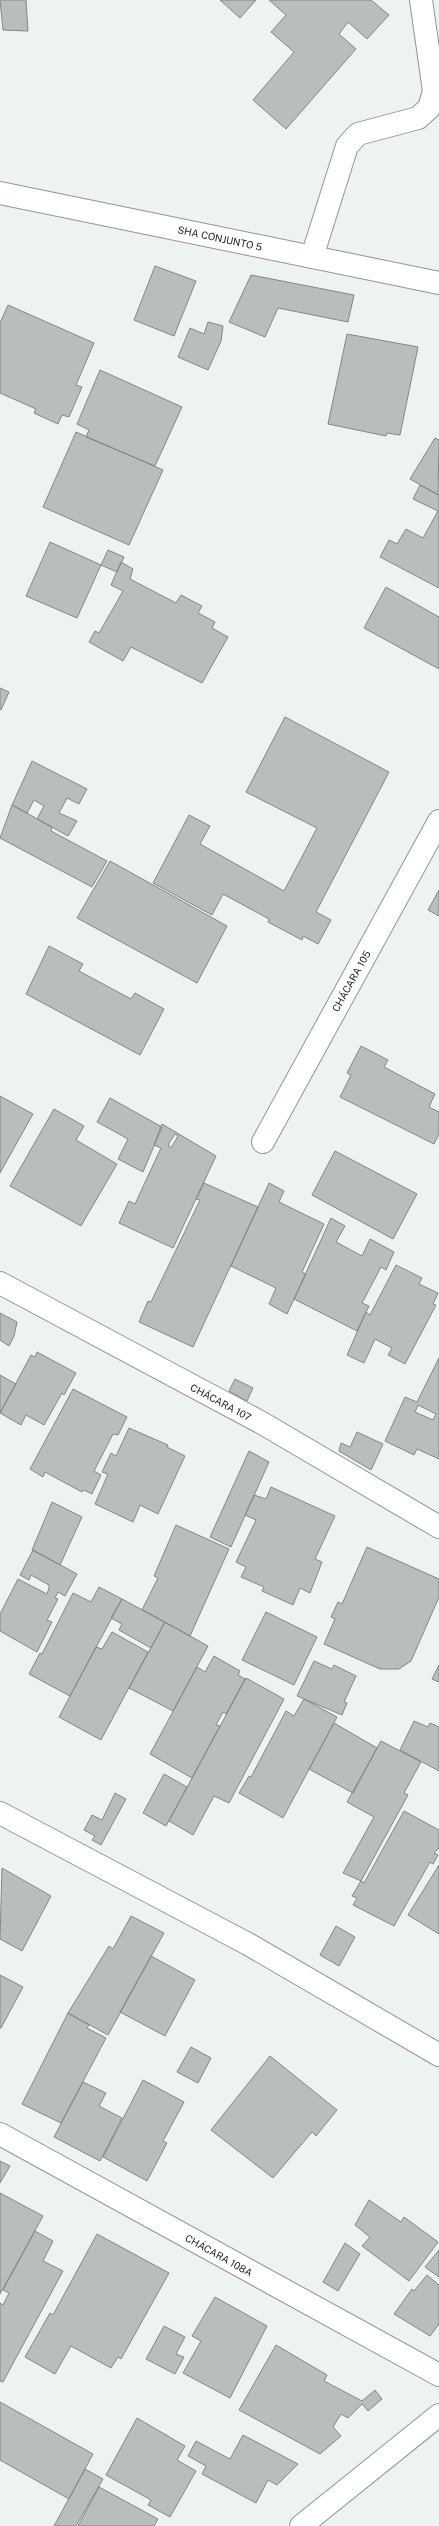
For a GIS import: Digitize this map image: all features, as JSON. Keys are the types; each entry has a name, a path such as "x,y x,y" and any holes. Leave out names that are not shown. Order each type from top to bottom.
{"street":[{"path":"312,257 347,146 358,134 418,118 430,108 434,91 421,0"},
{"name":"SHA CONJUNTO 5","path":"0,193 439,283"},
{"name":"CHÁCARA 105","path":"263,1142 439,821"},
{"name":"CHÁCARA 107","path":"0,1283 262,1423 439,1527"},
{"path":"0,1813 248,1944 439,2055"},
{"name":"CHÁCARA 108A","path":"0,2134 439,2376"},
{"path":"301,2526 439,2415"}],"building":[{"path":"0,0 26,0 28,31 3,30"},
{"path":"220,0 256,0 240,18"},
{"path":"269,0 371,0 389,15 367,39 348,22 339,34 356,49 286,129 253,100 294,52 271,32 286,15"},
{"path":"155,266 196,281 174,336 134,320"},
{"path":"251,275 354,295 348,322 278,308 265,337 229,322"},
{"path":"8,305 94,343 76,385 82,387 69,417 62,415 58,424 34,413 36,409 0,393 0,323"},
{"path":"208,322 223,326 221,341 208,370 178,357 190,328 204,334"},
{"path":"347,334 418,347 400,435 387,433 386,436 328,424"},
{"path":"100,370 182,407 155,466 86,437 89,430 77,424"},
{"path":"76,432 163,470 129,545 43,507"},
{"path":"435,438 439,440 438,495 410,479"},
{"path":"420,485 439,495 439,588 380,557 389,540 397,544 406,529 423,538 438,511 413,499"},
{"path":"50,542 101,565 77,618 26,596"},
{"path":"108,550 124,557 117,572 101,565"},
{"path":"121,562 133,569 130,579 176,603 181,595 202,606 198,613 215,622 212,628 228,637 202,683 131,647 123,661 89,642 95,631 99,633 123,591 111,585"},
{"path":"386,587 439,617 439,669 364,628"},
{"path":"0,688 9,692 1,710 0,709"},
{"path":"285,717 389,772 316,912 331,920 318,944 303,936 302,940 268,922 269,919 223,894 212,915 153,883 189,815 210,826 200,844 284,891 317,828 246,792"},
{"path":"32,761 87,789 79,804 67,798 59,813 77,821 68,836 37,819 44,806 34,800 27,813 12,805"},
{"path":"12,805 52,827 51,831 107,861 92,887 0,838"},
{"path":"110,861 227,926 197,983 77,918"},
{"path":"439,890 439,916 428,910"},
{"path":"49,946 83,964 79,971 131,999 135,993 164,1009 140,1055 26,994"},
{"path":"361,1046 388,1060 384,1067 435,1094 429,1107 439,1112 439,1134 434,1144 340,1097 351,1075 347,1073"},
{"path":"0,1096 33,1114 0,1173"},
{"path":"110,1098 162,1127 143,1172 118,1159 128,1139 97,1122"},
{"path":"54,1109 84,1126 76,1140 117,1164 81,1226 10,1186"},
{"path":"162,1124 216,1156 173,1248 119,1223 129,1201 135,1204 161,1148 154,1145","holes":["175,1134 178,1136 171,1148 169,1147 169,1143"]},
{"path":"335,1151 417,1194 393,1239 312,1195"},
{"path":"204,1183 258,1207 193,1347 139,1322 148,1301 151,1302 200,1200 196,1199"},
{"path":"269,1183 284,1191 279,1202 324,1224 302,1272 306,1274 287,1314 269,1304 276,1288 231,1266"},
{"path":"331,1218 345,1226 336,1242 362,1256 370,1239 394,1252 386,1270 381,1267 362,1303 369,1306 357,1331 294,1299"},
{"path":"396,1265 422,1278 419,1284 438,1293 433,1304 436,1305 405,1364 388,1355 392,1348 375,1339 364,1363 347,1355 366,1312 370,1315"},
{"path":"0,1313 17,1322 14,1336 9,1346 0,1340"},
{"path":"37,1352 76,1373 64,1395 62,1393 44,1425 26,1415 21,1425 0,1413 31,1355 35,1357"},
{"path":"439,1358 439,1459 417,1449 414,1455 385,1441 405,1397 417,1402","holes":["418,1405 436,1414 433,1420 415,1412"]},
{"path":"0,1375 16,1384 0,1413"},
{"path":"235,1379 253,1388 247,1401 229,1391"},
{"path":"73,1389 127,1417 118,1435 113,1434 94,1471 101,1475 92,1494 84,1490 82,1492 45,1472 43,1477 30,1469"},
{"path":"129,1428 168,1445 167,1447 185,1456 158,1514 140,1505 133,1522 95,1504 108,1474 102,1472 111,1453 116,1456"},
{"path":"357,1432 383,1444 371,1470 339,1451 341,1443 350,1447"},
{"path":"249,1451 269,1462 231,1547 210,1537"},
{"path":"271,1487 335,1516 315,1559 322,1562 310,1593 300,1588 293,1605 262,1591 264,1587 241,1577 246,1567 236,1562 256,1520 245,1515 254,1495 266,1499"},
{"path":"52,1502 82,1517 60,1565 32,1550"},
{"path":"176,1525 229,1549 190,1636 142,1610 158,1578 154,1576"},
{"path":"367,1547 439,1579 439,1597 411,1661 399,1669 380,1669 324,1644 335,1619 331,1617 338,1602 342,1604"},
{"path":"33,1550 77,1574 65,1596 58,1592 55,1598 58,1599 47,1620 52,1622 37,1652 0,1631 0,1614 18,1579 47,1594 49,1585 31,1575 29,1580 20,1575"},
{"path":"99,1587 122,1599 70,1696 29,1674 40,1653 42,1654 73,1593 91,1602"},
{"path":"122,1599 165,1622 151,1648 119,1630 122,1624 111,1618"},
{"path":"266,1612 317,1637 294,1685 242,1660"},
{"path":"165,1622 208,1646 173,1711 129,1688"},
{"path":"112,1632 148,1652 101,1740 59,1717 96,1647 102,1649"},
{"path":"214,1656 240,1671 238,1675 245,1679 226,1714 223,1712 216,1725 220,1726 192,1778 150,1754 197,1667 205,1672"},
{"path":"314,1661 332,1669 334,1665 356,1676 344,1702 347,1703 342,1715 297,1696"},
{"path":"439,1665 439,1682 432,1679"},
{"path":"246,1678 284,1699 229,1803 214,1796 193,1835 169,1821"},
{"path":"304,1699 337,1717 283,1818 239,1793 249,1776 251,1777 286,1711 294,1716"},
{"path":"414,1721 428,1727 430,1723 439,1727 439,1771 400,1750"},
{"path":"334,1723 377,1748 353,1793 309,1769"},
{"path":"381,1741 421,1762 404,1793 408,1795 361,1881 343,1873 374,1817 347,1802"},
{"path":"164,1774 187,1787 166,1826 143,1813"},
{"path":"115,1793 126,1799 101,1845 92,1840 95,1836 84,1830 92,1815 102,1820"},
{"path":"404,1811 439,1830 439,1848 434,1853 438,1855 433,1864 430,1862 394,1926 353,1905 357,1898 352,1896 361,1881 364,1883"},
{"path":"439,1865 439,1934 408,1915"},
{"path":"2,1868 51,1896 22,1951 0,1939"},
{"path":"131,1916 164,1933 108,2035 68,2013 109,1946 113,1949"},
{"path":"336,1926 355,1937 339,1966 320,1955"},
{"path":"151,1956 195,1980 165,2036 120,2012"},
{"path":"0,1975 23,1987 1,2028 0,2028"},
{"path":"68,2013 89,2025 87,2028 106,2038 61,2123 22,2104"},
{"path":"191,2047 211,2058 198,2083 177,2072"},
{"path":"270,2056 337,2110 316,2136 312,2132 273,2178 211,2130"},
{"path":"143,2080 184,2102 163,2141 167,2143 147,2181 103,2157"},
{"path":"83,2082 106,2093 99,2106 122,2118 100,2161 54,2137"},
{"path":"0,2161 10,2166 0,2183"},
{"path":"0,2193 43,2216 0,2294"},
{"path":"369,2200 401,2222 404,2217 438,2242 409,2281 362,2246 370,2237 355,2225"},
{"path":"35,2231 53,2241 43,2261 63,2271 3,2382 0,2381 0,2303 3,2305 9,2293 3,2290"},
{"path":"97,2234 169,2273 121,2359 118,2357 111,2368 71,2346 55,2374 25,2357 50,2313 53,2315"},
{"path":"345,2243 360,2254 338,2291 323,2282"},
{"path":"439,2250 439,2277 425,2267"},
{"path":"427,2275 439,2285 439,2324 430,2336 394,2314 412,2289 414,2291"},
{"path":"215,2297 267,2326 230,2398 183,2373 201,2341 192,2336"},
{"path":"164,2326 185,2337 176,2354 184,2357 175,2374 146,2359"},
{"path":"276,2345 327,2375 324,2381 362,2401 375,2390 382,2399 368,2411 362,2404 348,2418 341,2414 333,2427 341,2436 320,2454 239,2410"},
{"path":"0,2402 93,2454 69,2499 0,2460"},
{"path":"137,2418 185,2446 177,2460 196,2471 170,2517 148,2505 151,2500 106,2475"},
{"path":"243,2435 298,2464 277,2485 268,2480 256,2503 202,2474 206,2466 188,2456 196,2441 230,2459"},
{"path":"85,2469 103,2479 76,2526 54,2526"},
{"path":"99,2487 158,2519 154,2526 78,2526"}]}
